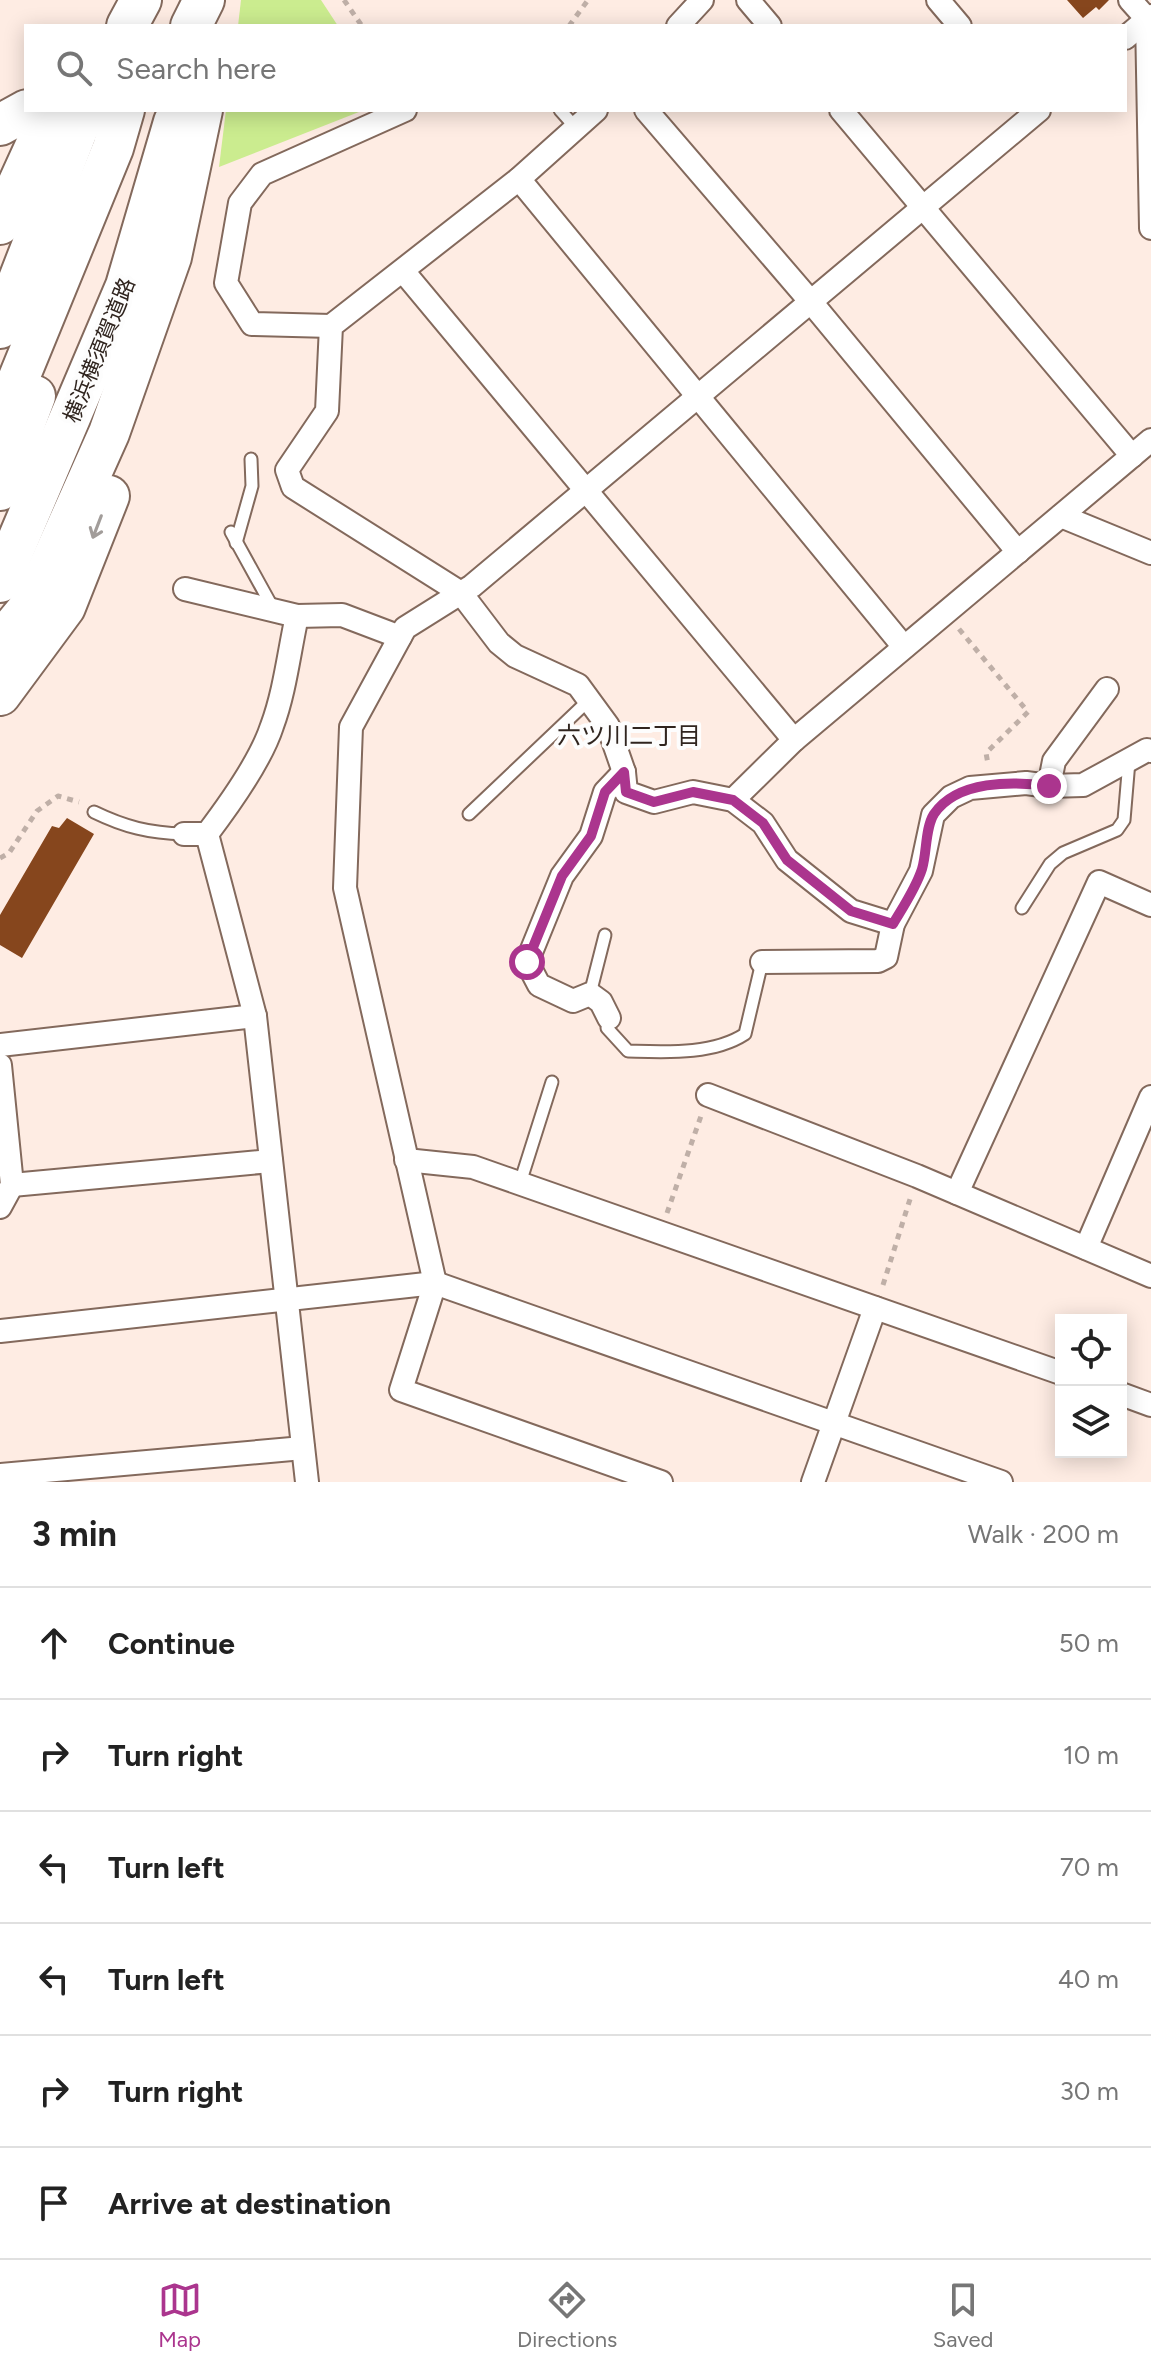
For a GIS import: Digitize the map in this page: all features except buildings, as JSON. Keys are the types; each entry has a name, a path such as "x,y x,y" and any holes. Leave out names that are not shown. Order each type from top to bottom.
{"highway":[{"path":"128,24 141,0"},
{"path":"148,24 155,0"},
{"path":"192,24 204,0"},
{"path":"198,24 204,0"},
{"path":"211,24 215,0"},
{"path":"0,125 24,112"},
{"path":"0,173 27,112"},
{"path":"0,224 51,112"},
{"path":"0,279 83,112"},
{"path":"0,328 83,112"},
{"path":"0,375 108,112"},
{"path":"0,424 113,148 123,112"},
{"path":"0,533 116,244 157,112"},
{"name":"横浜横須賀道路","path":"0,582 126,286 176,112"},
{"path":"0,626 90,427 166,214 189,112"},
{"path":"0,643 33,603 109,433 171,257 202,112"},
{"path":"0,695 65,607 190,287 185,187"},
{"path":"0,490 97,240 96,189"}],"street":[{"path":"680,24 702,0"},
{"path":"748,0 768,24"},
{"path":"938,0 958,24"},
{"path":"1130,0 1149,17 1151,228"},
{"path":"1127,36 1149,17"},
{"path":"401,112 262,174 240,203 226,283 252,324 331,326 519,179 594,112"},
{"path":"648,112 811,302 1018,552"},
{"path":"843,112 1132,456"},
{"path":"661,1482 401,1390 435,1283 345,888 351,727 405,628 461,593 1034,112"},
{"path":"519,179 696,398 904,647"},
{"path":"403,271 584,492 794,740"},
{"path":"331,326 327,411 287,470 293,487 461,593 499,643 515,656 578,685 608,726 624,772 626,792 654,802 693,792 733,800 763,823 787,860 851,911 893,924"},
{"path":"733,800 794,740 1151,440"},
{"path":"1061,516 1151,553"},
{"path":"185,589 297,616 342,615 400,637"},
{"path":"207,834 231,802 272,729 297,616"},
{"path":"1049,786 1054,761 1107,689"},
{"path":"762,962 878,961 886,957 893,924 921,871 933,815 951,797 970,788 1026,783 1083,785 1147,750 1151,751"},
{"path":"608,1023 601,1002 590,994 573,1001 539,985 527,962 562,876 591,836 605,792 624,772"},
{"path":"184,834 207,834"},
{"path":"207,834 255,1016 307,1482"},
{"path":"957,1193 1099,882 1151,905"},
{"path":"0,1045 255,1016"},
{"path":"0,1065 12,1185 0,1207"},
{"path":"708,1095 917,1176 1151,1276"},
{"path":"1086,1248 1151,1097"},
{"path":"406,1160 473,1167 1055,1371"},
{"path":"12,1185 271,1161"},
{"path":"0,1331 435,1283 1001,1482"},
{"path":"813,1482 875,1308"},
{"path":"1127,1396 1151,1405"},
{"path":"0,1475 303,1448"}],"lane":[{"path":"562,112 576,128"},
{"path":"251,459 252,486 234,538 274,611"},
{"path":"469,814 589,700"},
{"path":"1022,908 1056,858 1117,830 1124,820 1129,761"},
{"path":"94,812 122,826 184,834"},
{"path":"590,994 605,935"},
{"path":"608,1023 628,1051 672,1052 732,1043 745,1034 762,962"},
{"path":"520,1183 552,1082"}],"path":[{"path":"344,0 361,24"},
{"path":"570,24 588,0"},
{"path":"964,635 1028,712 986,753"},
{"path":"0,858 9,853 37,811 58,796 78,802 94,812"},
{"path":"660,1233 708,1095"},
{"path":"875,1308 917,1176"}],"green space":[{"path":"241,0 321,0 337,24 238,24"},
{"path":"226,112 359,112 219,167"}],"district":[{"name":"六ツ川二丁目","path":"629,736"}],"route":[{"path":"527,962 562,876 591,836 605,792 624,772 626,792 654,802 693,792 733,800 763,823 787,860 851,911 893,924 921,871 933,815 951,797 970,788 1026,783 1049,786"}]}
